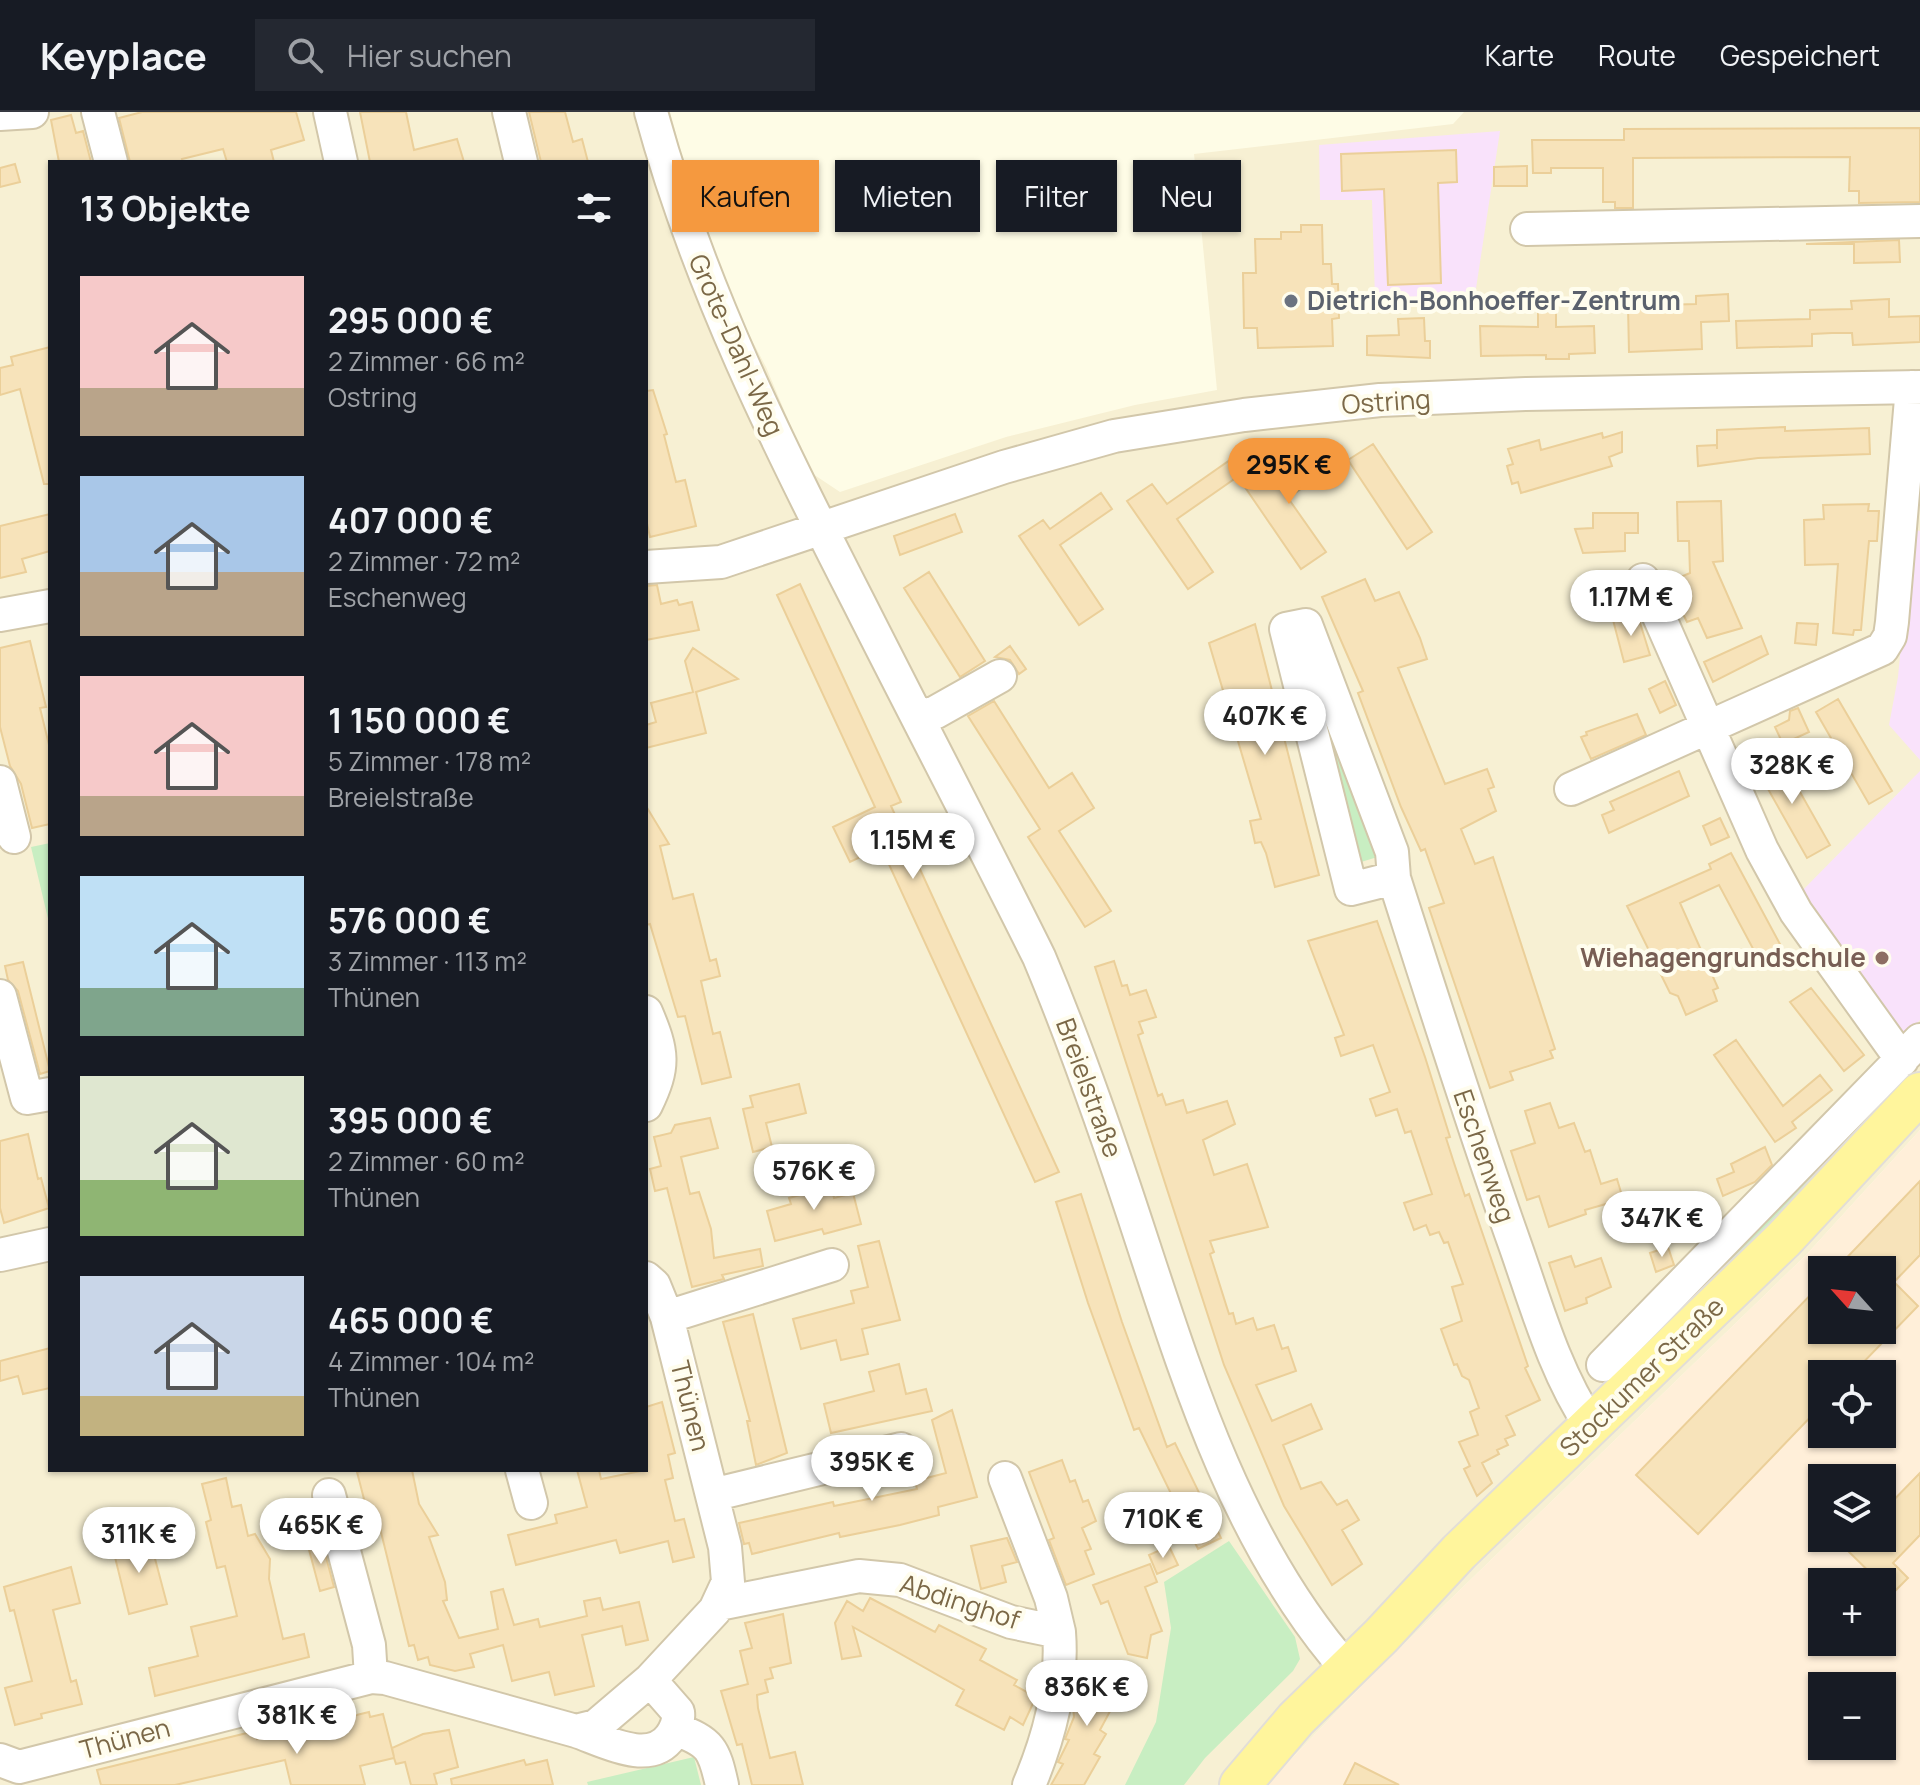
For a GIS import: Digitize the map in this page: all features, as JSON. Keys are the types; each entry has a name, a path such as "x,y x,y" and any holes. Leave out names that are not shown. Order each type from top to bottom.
{"main road":[{"name":"Stockumer Straße","path":"1240,1785 1296,1719 1381,1636 1459,1552 1783,1240 1914,1064"},
{"name":"Stockumer Straße","path":"1213,1785 1369,1621 1459,1552"}],"street":[{"path":"0,114 32,112"},
{"path":"98,112 110,160"},
{"path":"330,112 341,160"},
{"path":"509,112 521,160"},
{"name":"Grote-Dahl-Weg","path":"651,112 702,272 820,528"},
{"path":"1527,229 1920,221"},
{"path":"1571,789 1882,649 1890,636 1916,387"},
{"name":"Ostring","path":"648,567 721,562 1004,467 1114,436 1244,415 1380,400 1526,394 1916,387"},
{"name":"Breielstraße","path":"820,528 1039,957 1070,1030 1179,1355 1221,1463 1268,1560 1335,1655"},
{"path":"1643,580 1762,850 1796,912 1914,1064"},
{"path":"0,615 48,606"},
{"name":"Eschenweg","path":"1394,878 1351,889 1302,707 1286,629 1306,625 1392,852 1394,878 1474,1130 1546,1333 1573,1400 1591,1426"},
{"path":"918,718 936,712 1000,676"},
{"path":"0,782 14,837"},
{"path":"0,996 27,1098 48,1094"},
{"path":"648,1018 662,1058 661,1070 648,1100"},
{"name":"Stockumer Straße","path":"1603,1365 1914,1064"},
{"path":"0,1255 48,1244"},
{"path":"667,1317 832,1265"},
{"name":"Thünen","path":"576,1731 608,1719 650,1680 719,1604 728,1582 729,1567 667,1317 654,1285 648,1280"},
{"path":"712,1495 901,1449"},
{"path":"523,1472 531,1503"},
{"name":"Abdinghof","path":"1005,1478 1051,1598 1059,1632 1062,1666 1029,1785"},
{"path":"329,1495 369,1645 371,1677"},
{"name":"Abdinghof","path":"719,1604 859,1576 900,1580 1011,1622 1059,1632"},
{"name":"Thünen","path":"14,1771 371,1677 385,1678 641,1751 661,1747 675,1729"},
{"path":"650,1680 678,1712 675,1729 707,1742 716,1758 722,1785"}],"shaded area":[{"path":"0,112 670,112 683,160 672,160 672,232 704,232 810,472 840,492 1006,437 1135,405 1217,390 1202,232 1241,232 1241,160 1195,160 1194,154 1453,124 1464,112 1920,112 1920,1130 1807,1254 1372,1675 1266,1785 0,1785"},
{"path":"1500,131 1475,295 1375,298 1372,200 1320,200 1319,145"},
{"path":"1912,529 1920,531 1920,760 1889,725 1898,677"},
{"name":"Wiehagengrundschule","path":"1920,771 1920,1020 1904,1037 1797,896"},
{"path":"1920,1130 1920,1785 1266,1785 1372,1675 1807,1254"}],"green space":[{"path":"1317,692 1384,855 1348,866"},
{"path":"48,843 48,919 31,847"},
{"path":"1815,1173 1817,1175 1795,1208 1597,1397 1593,1395"},
{"path":"1229,1541 1295,1637 1300,1659 1293,1671 1205,1758 1184,1785 1125,1785 1156,1722 1171,1628 1164,1582"},
{"path":"694,1757 701,1785 588,1785 587,1782"}],"building":[{"path":"142,112 296,112 304,140 271,150 274,160 226,160 223,149 182,160 130,160 119,118"},
{"path":"360,112 406,112 414,150 457,139 463,160 370,160"},
{"path":"529,112 565,112 573,142 582,139 587,160 541,160"},
{"path":"71,115 76,133 83,131 90,160 59,160 51,120"},
{"path":"1920,128 1920,202 1859,203 1859,191 1849,191 1850,157 1633,158 1633,208 1615,208 1615,202 1603,202 1603,168 1551,168 1551,173 1533,173 1532,140 1624,140 1624,129"},
{"path":"1456,150 1457,182 1438,183 1441,283 1388,285 1384,189 1342,191 1341,154"},
{"path":"15,164 20,182 0,187 0,168"},
{"path":"1527,166 1527,186 1494,186 1494,167"},
{"name":"Dietrich-Bonhoeffer-Zentrum","path":"1301,225 1322,225 1323,264 1331,264 1332,284 1338,284 1339,318 1332,319 1333,346 1258,348 1257,328 1244,328 1243,273 1256,273 1255,239 1281,239 1281,232 1301,232"},
{"path":"1899,240 1900,262 1854,263 1854,244 1806,244"},
{"path":"1728,294 1729,321 1701,322 1702,349 1629,352 1628,306 1696,304 1696,296"},
{"path":"1889,299 1889,317 1920,316 1920,342 1853,345 1852,333 1832,333 1812,334 1812,346 1737,348 1736,321 1810,319 1810,310 1852,309 1851,301"},
{"path":"1538,312 1556,312 1556,327 1594,326 1595,353 1569,354 1569,359 1546,359 1546,355 1481,356 1480,326 1538,327"},
{"path":"1424,318 1425,341 1430,341 1430,358 1367,355 1367,336 1399,335 1398,319"},
{"path":"48,348 48,484 44,484 20,389 0,395 0,368 13,365 11,357"},
{"path":"653,390 667,434 664,435 676,482 685,480 696,526 650,537 648,528 648,391"},
{"path":"1869,428 1870,454 1758,458 1698,466 1697,446 1717,445 1717,430"},
{"path":"1622,432 1622,452 1609,457 1612,466 1521,493 1518,482 1512,484 1507,466 1513,464 1508,449 1539,440 1541,450 1602,433 1603,438"},
{"path":"1373,444 1432,532 1407,549 1348,460"},
{"path":"1324,450 1335,465 1288,498 1326,552 1301,569 1240,480 1265,463 1278,482"},
{"path":"1230,460 1240,475 1177,519 1213,572 1188,589 1127,501 1152,484 1167,504"},
{"path":"1101,493 1112,509 1060,545 1103,609 1079,625 1019,536 1043,520 1050,529"},
{"path":"1721,501 1723,561 1713,562 1742,628 1707,638 1698,618 1687,622 1672,592 1682,588 1678,578 1690,573 1689,541 1678,541 1677,502"},
{"path":"1869,504 1868,511 1879,511 1877,541 1869,541 1861,630 1854,630 1853,635 1833,633 1838,564 1805,565 1804,520 1824,519 1823,505"},
{"path":"1593,513 1638,513 1638,533 1625,533 1625,551 1583,553 1575,529 1593,528"},
{"path":"48,514 48,552 22,559 26,572 0,578 0,526"},
{"path":"955,514 962,532 900,555 894,536"},
{"path":"929,572 985,661 960,677 904,588"},
{"path":"1365,579 1375,601 1399,592 1420,638 1427,659 1398,668 1445,784 1487,769 1494,787 1488,789 1496,811 1461,829 1475,864 1493,857 1555,1049 1550,1051 1553,1058 1510,1072 1513,1080 1490,1088 1429,908 1444,903 1425,849 1421,851 1401,807 1358,693 1363,691 1322,597"},
{"path":"800,584 901,802 891,806 1059,1172 1035,1182 881,847 850,862 833,827 875,807 777,595"},
{"path":"657,585 661,604 677,600 679,605 692,602 699,630 648,640 648,586"},
{"path":"1637,613 1650,655 1624,662 1613,620"},
{"path":"1797,623 1818,624 1816,645 1795,643"},
{"path":"1255,624 1319,875 1275,887 1261,842 1255,843 1250,821 1261,819 1209,643"},
{"path":"1761,636 1768,654 1713,682 1704,662"},
{"path":"30,641 46,707 40,708 48,741 48,824 32,828 21,784 10,766 0,727 0,648"},
{"path":"1010,646 1026,669 1019,674 1010,660 995,657"},
{"path":"693,648 738,679 696,692 706,733 648,748 648,724 656,722 651,703 693,692 685,661"},
{"path":"1665,681 1676,705 1660,713 1649,689"},
{"path":"1838,699 1892,791 1869,804 1816,712"},
{"path":"994,701 1049,788 1072,773 1094,808 1059,831 1111,911 1085,927 1028,837 1040,829 968,716"},
{"path":"1798,708 1809,732 1783,744 1775,727 1789,720 1790,711"},
{"path":"1637,714 1646,735 1591,759 1581,737 1587,735 1586,732"},
{"path":"1778,753 1830,845 1807,858 1755,766"},
{"path":"1679,771 1689,796 1609,833 1602,815 1614,810 1610,802"},
{"path":"648,809 669,844 660,846 673,899 693,894 710,961 716,959 720,976 701,981 713,1034 720,1032 731,1077 702,1084 685,1016 678,1017 650,924"},
{"path":"1720,818 1729,837 1711,845 1703,826"},
{"path":"1731,853 1781,946 1758,958 1719,885 1680,903 1718,988 1713,990 1717,1001 1686,1015 1678,996 1670,993 1627,906 1711,869 1709,864"},
{"path":"1377,921 1425,1057 1465,1196 1469,1194 1528,1366 1525,1368 1540,1400 1506,1416 1515,1435 1505,1439 1508,1445 1497,1450 1499,1454 1482,1463 1492,1483 1477,1496 1464,1469 1470,1466 1459,1442 1478,1435 1470,1412 1479,1408 1469,1380 1462,1376 1457,1364 1454,1365 1441,1329 1462,1321 1452,1287 1463,1284 1448,1242 1444,1243 1439,1232 1430,1235 1426,1225 1414,1230 1404,1203 1432,1194 1411,1131 1405,1133 1397,1109 1376,1116 1370,1099 1390,1092 1373,1045 1341,1056 1335,1038 1344,1035 1308,941"},
{"path":"1114,961 1122,986 1127,985 1130,995 1146,990 1156,1017 1139,1022 1143,1033 1138,1035 1158,1096 1162,1094 1166,1105 1183,1100 1187,1113 1227,1101 1235,1124 1203,1140 1214,1175 1247,1164 1268,1227 1210,1241 1214,1252 1210,1254 1229,1314 1233,1313 1236,1324 1253,1318 1257,1330 1274,1325 1282,1349 1288,1347 1296,1371 1256,1385 1272,1421 1311,1404 1322,1429 1283,1445 1301,1489 1321,1482 1337,1505 1347,1500 1359,1520 1342,1530 1362,1564 1332,1585 1284,1506 1224,1365 1095,967"},
{"path":"23,962 48,1072 40,1074 18,991 8,980 5,966"},
{"path":"1811,988 1864,1055 1844,1071 1790,1002"},
{"path":"1736,1040 1783,1106 1820,1075 1832,1090 1792,1122 1796,1128 1775,1142 1714,1055"},
{"path":"799,1084 806,1113 766,1123 772,1147 753,1152 743,1109 753,1107 750,1096"},
{"path":"1550,1103 1559,1128 1574,1123 1585,1152 1590,1150 1601,1184 1617,1179 1623,1199 1585,1210 1586,1214 1549,1227 1539,1196 1527,1200 1511,1151 1535,1143 1525,1111"},
{"path":"710,1118 718,1148 681,1157 690,1194 699,1192 711,1229 714,1258 760,1249 763,1266 722,1275 724,1279 692,1287 667,1188 655,1191 650,1169 661,1166 654,1137 671,1133 675,1125"},
{"path":"28,1134 48,1208 4,1223 0,1208 0,1141"},
{"path":"1765,1147 1772,1165 1755,1182 1723,1196 1717,1179 1734,1172 1731,1164"},
{"path":"829,1177 834,1198 853,1193 861,1224 824,1234 822,1229 775,1241 767,1211 791,1204 789,1198 800,1195 798,1185"},
{"path":"1920,1181 1920,1255 1896,1280 1896,1256 1848,1256"},
{"path":"1081,1194 1167,1447 1175,1443 1221,1538 1198,1549 1139,1428 1134,1430 1088,1303 1056,1202"},
{"path":"879,1241 900,1320 862,1329 868,1354 841,1360 836,1340 801,1349 793,1319 854,1303 851,1291 868,1287 858,1246"},
{"path":"1668,1247 1674,1265 1656,1272 1650,1253"},
{"path":"1571,1256 1575,1267 1601,1258 1611,1287 1586,1298 1587,1303 1565,1311 1549,1263"},
{"path":"1896,1284 1918,1306 1896,1329"},
{"path":"1808,1297 1808,1344 1881,1344 1866,1360 1808,1360 1808,1420 1698,1534 1636,1475"},
{"path":"753,1314 787,1453 756,1465 747,1421 750,1421 723,1322"},
{"path":"48,1349 48,1388 23,1394 18,1376 0,1381 0,1361"},
{"path":"899,1364 906,1394 926,1389 932,1411 831,1433 824,1404 874,1391 869,1372"},
{"path":"662,1402 675,1453 668,1455 673,1478 665,1480 675,1521 684,1519 694,1557 673,1562 668,1541 620,1553 616,1540 516,1565 508,1535 557,1523 555,1515 587,1507 578,1472 599,1472 601,1479 648,1472 648,1406"},
{"path":"952,1410 977,1497 938,1507 939,1515 900,1525 840,1537 839,1533 752,1554 749,1543 744,1544 739,1523 833,1502 834,1506 917,1489 915,1481 946,1473 932,1420"},
{"path":"1062,1460 1070,1482 1075,1480 1083,1502 1088,1500 1096,1521 1082,1528 1091,1549 1085,1551 1094,1574 1066,1585 1049,1540 1054,1538 1029,1472"},
{"path":"357,1472 412,1472 419,1504 438,1535 429,1537 445,1582 447,1600 443,1601 459,1638 498,1629 491,1592 503,1589 514,1625 538,1619 540,1627 587,1616 584,1601 600,1598 603,1610 639,1602 648,1640 626,1645 622,1626 582,1635 594,1686 555,1695 549,1672 512,1681 503,1645 470,1654 474,1667 455,1671 430,1665 428,1657 418,1660 414,1645 409,1646 379,1524 371,1526"},
{"path":"1920,1473 1920,1535 1893,1563 1908,1578 1896,1590 1896,1568 1865,1568 1849,1552 1896,1552 1896,1498"},
{"path":"226,1478 232,1507 241,1505 248,1536 255,1534 270,1559 269,1579 283,1639 304,1634 309,1657 155,1696 149,1668 198,1656 191,1627 237,1616 225,1566 217,1568 206,1522 211,1520 202,1484"},
{"path":"149,1536 167,1604 129,1614 112,1545"},
{"path":"1007,1538 1017,1562 1002,1566 1006,1582 981,1589 971,1546"},
{"path":"322,1542 334,1587 320,1591 308,1546"},
{"path":"1169,1546 1178,1565 1157,1574 1149,1555"},
{"path":"1150,1564 1157,1582 1145,1587 1162,1631 1151,1635 1147,1658 1128,1654 1108,1601 1101,1604 1093,1585"},
{"path":"71,1567 80,1603 53,1610 71,1682 76,1680 82,1704 41,1714 42,1718 15,1725 5,1688 32,1681 14,1610 10,1611 4,1587"},
{"path":"870,1598 935,1632 939,1625 986,1649 980,1660 1017,1680 1014,1685 1036,1697 1023,1725 1010,1717 1004,1730 956,1705 964,1690 853,1627 861,1656 842,1659 835,1623 847,1601 863,1611"},
{"path":"783,1614 791,1663 770,1668 773,1678 765,1680 768,1692 757,1695 758,1708 770,1758 795,1752 803,1785 752,1785 742,1744 737,1745 721,1691 748,1684 740,1651 752,1648 745,1623"},
{"path":"1087,1668 1123,1687 1100,1730 1106,1734 1094,1754 1100,1757 1084,1785 1051,1785 1063,1764 1058,1762 1069,1740 1065,1739 1074,1717 1073,1706 1080,1693 1076,1688"},
{"path":"369,1712 370,1717 383,1714 394,1757 392,1748 423,1734 449,1730 458,1767 434,1774 437,1785 411,1785 405,1762 396,1764 394,1758 360,1766 365,1785 291,1785 285,1760 175,1785 101,1785 97,1770 255,1731 257,1739"},
{"path":"524,1760 526,1765 547,1760 553,1785 452,1785 451,1779"},
{"path":"1355,1763 1399,1785 1344,1785"}],"place":[{"name":"Dietrich-Bonhoeffer-Zentrum","path":"1291,301"},
{"name":"Wiehagengrundschule","path":"1882,958"}]}
